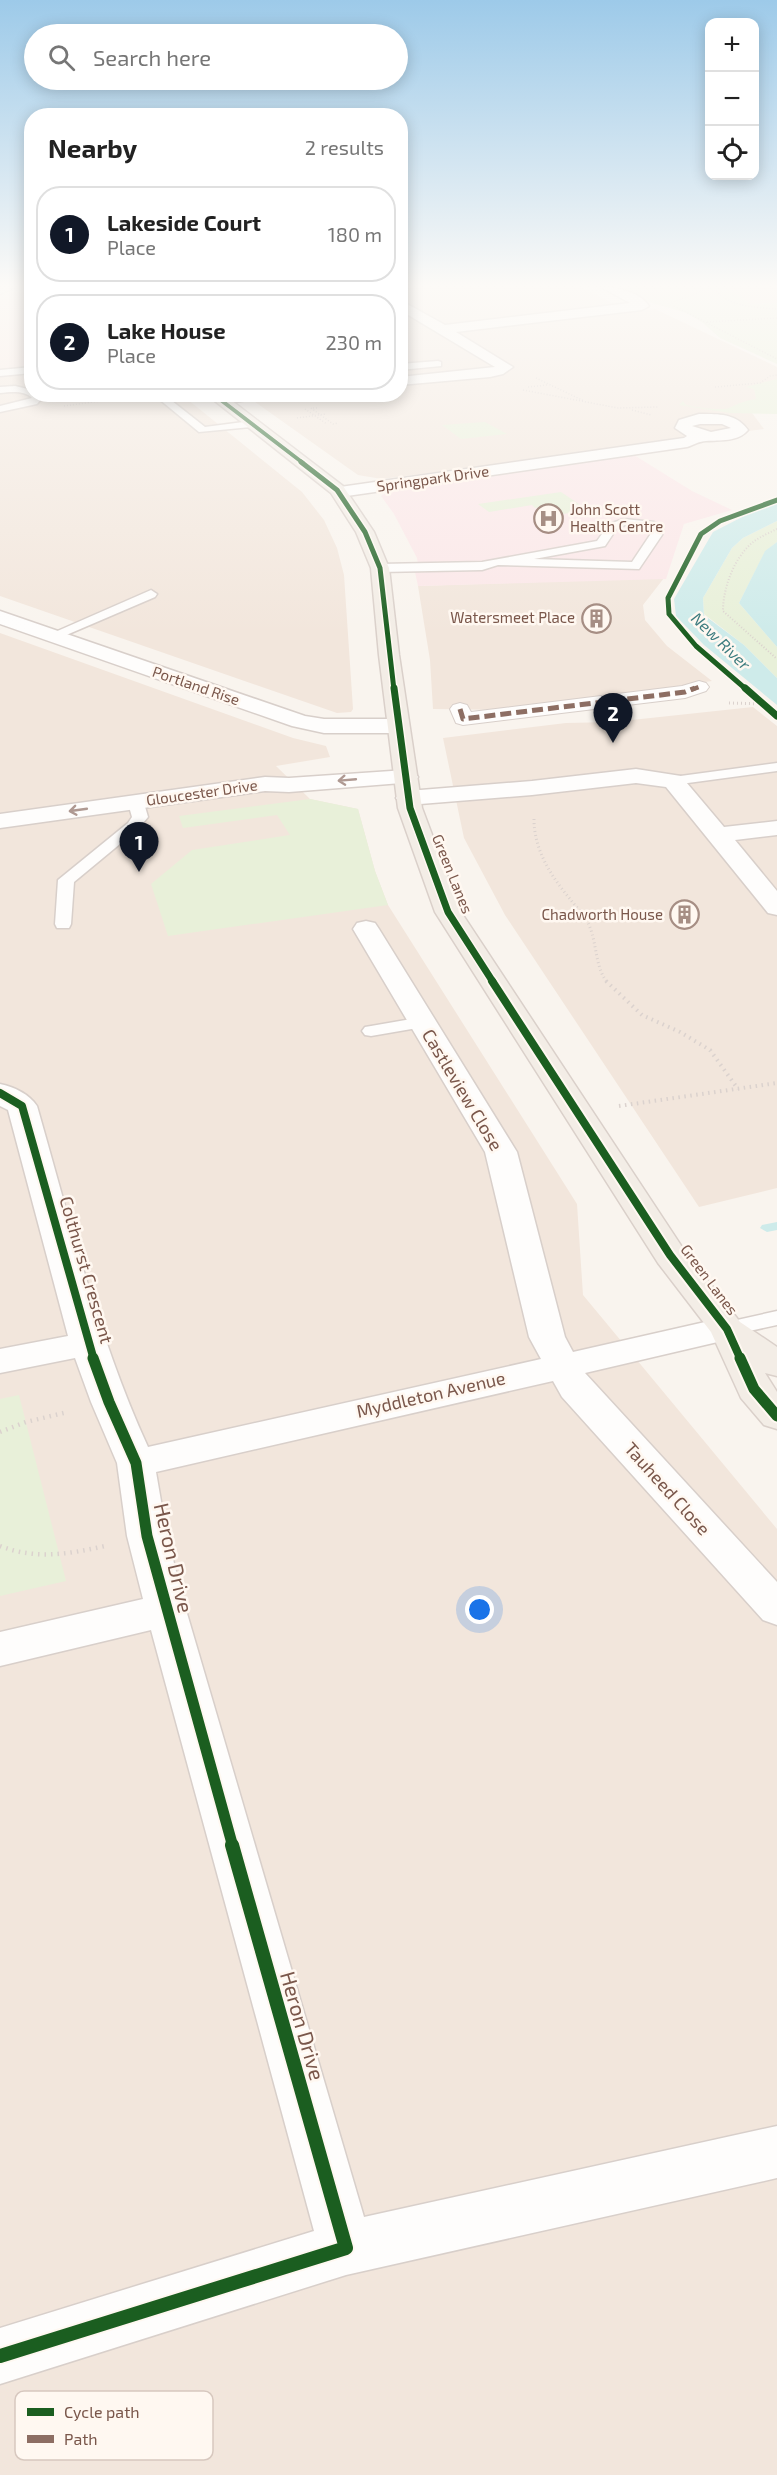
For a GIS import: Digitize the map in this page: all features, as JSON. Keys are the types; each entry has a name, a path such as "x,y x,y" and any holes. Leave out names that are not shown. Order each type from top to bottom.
{"main road":[{"name":"Green Lanes","path":"223,402 340,492 365,532 380,568 407,788 448,912 622,1183 677,1264 727,1329 754,1389 777,1416"},
{"name":"Green Lanes","path":"727,1329 777,1364"}],"street":[{"name":"Springpark Drive","path":"340,492 687,442 702,436"},
{"name":"Portland Rise","path":"0,617 300,721 324,726 398,726"},
{"path":"460,709 463,719 685,692 699,687"},
{"name":"Gloucester Drive","path":"0,821 265,784 407,788 532,788 636,776 673,781"},
{"path":"673,781 777,907"},
{"path":"718,835 777,828"},
{"name":"Castleview Close","path":"366,929 501,1152 547,1337 561,1365"},
{"name":"Colthurst Crescent","path":"0,1094 22,1106 88,1344 109,1402 136,1463"},
{"name":"Myddleton Avenue","path":"136,1463 727,1329"},
{"path":"0,1361 88,1344"},
{"name":"Tauheed Close","path":"561,1365 575,1388 777,1609"},
{"name":"Heron Drive","path":"136,1463 147,1536 166,1610 346,2248"},
{"path":"0,1649 166,1610"},
{"path":"0,2356 346,2248 777,2152"}],"lane":[{"path":"3,413 33,402"},
{"path":"168,402 203,430 251,424"},
{"path":"624,522 650,524 657,529 656,535 635,567 500,562 576,548 601,544 613,526 624,522"},
{"path":"380,568 482,566 494,563 481,550"},
{"path":"52,636 151,594"},
{"path":"673,781 777,767"},
{"path":"63,924 66,880 133,826 140,817 136,803"},
{"path":"371,1031 423,1022"},
{"path":"727,1329 777,1318"}],"path":[{"path":"3,413 88,402"},
{"path":"588,402 628,409 663,407"},
{"path":"317,408 311,408 333,423 338,423"},
{"path":"305,409 327,424"},
{"path":"322,416 327,415"},
{"path":"777,529 751,544 734,571 722,601 723,611 777,659"},
{"path":"755,697 772,712"},
{"path":"532,788 544,806 532,822 545,865 550,876 588,921 594,936 602,976 612,989 642,1015 680,1032 710,1050 738,1089"},
{"path":"618,1106 777,1083"},
{"path":"0,1432 26,1422 109,1402"},
{"path":"0,1546 23,1554 43,1557 60,1556 147,1536"}],"shaded area":[{"path":"0,402 191,402 302,492 324,520 337,548 344,575 353,709 351,712 337,713 0,596"},
{"path":"256,402 777,402 777,409 752,413 764,429 382,479 358,475"},
{"name":"John Scott Health Centre","path":"634,455 692,491 732,510 684,524 666,579 418,586 415,572 419,571 417,558 394,514 381,496 389,491"},
{"path":"664,578 643,605 645,620 667,646 712,681 512,710 433,709 430,660 418,586"},
{"path":"0,633 293,738 326,746 330,757 276,766 310,799 358,809 375,871 388,905 577,1204 583,1295 777,1529 777,2475 0,2475"},
{"path":"753,707 777,726 777,1188 699,1207 505,915 464,838 443,738 566,723 613,722"}],"green space":[{"path":"684,402 695,407 729,408 742,402 777,402 777,414 730,413 679,405"},
{"path":"485,422 507,434 461,439 442,425"},
{"path":"561,492 588,510 563,514 550,505 535,508 532,505 489,512 478,504"},
{"path":"777,521 777,542 765,552 739,603 777,647 777,678 744,645 704,614 703,598 732,548 743,538"},
{"path":"310,799 358,809 375,871 388,905 168,936 151,884 192,850 290,835 277,815 183,828 179,816"},
{"path":"19,1395 66,1581 0,1596 0,1399"}],"water":[{"path":"777,503 777,521 743,538 732,548 703,598 704,615 744,645 777,678 777,705 704,645 676,616 674,599 713,532 748,514"},
{"path":"777,542 777,647 739,603 765,551"}],"waterway":[{"name":"New River","path":"767,1228 777,1226"}],"marked path":[{"path":"460,709 463,719 685,692 699,687"}],"cycle path":[{"path":"224,402 337,490 365,532 380,568 389,655 410,808 448,912 670,1255 727,1329 754,1389 777,1416"},
{"path":"777,500 720,521 701,534 668,598 669,614 696,646 777,716"},
{"path":"0,1093 22,1106 88,1344 109,1402 136,1463 147,1536 166,1610 346,2248 0,2356"}],"place":[{"name":"John Scott Health Centre","path":"549,519"},
{"name":"Watersmeet Place","path":"596,618"},
{"name":"Lake House","path":"613,743"},
{"name":"Lakeside Court","path":"139,872"},
{"name":"Chadworth House","path":"684,915"}]}
